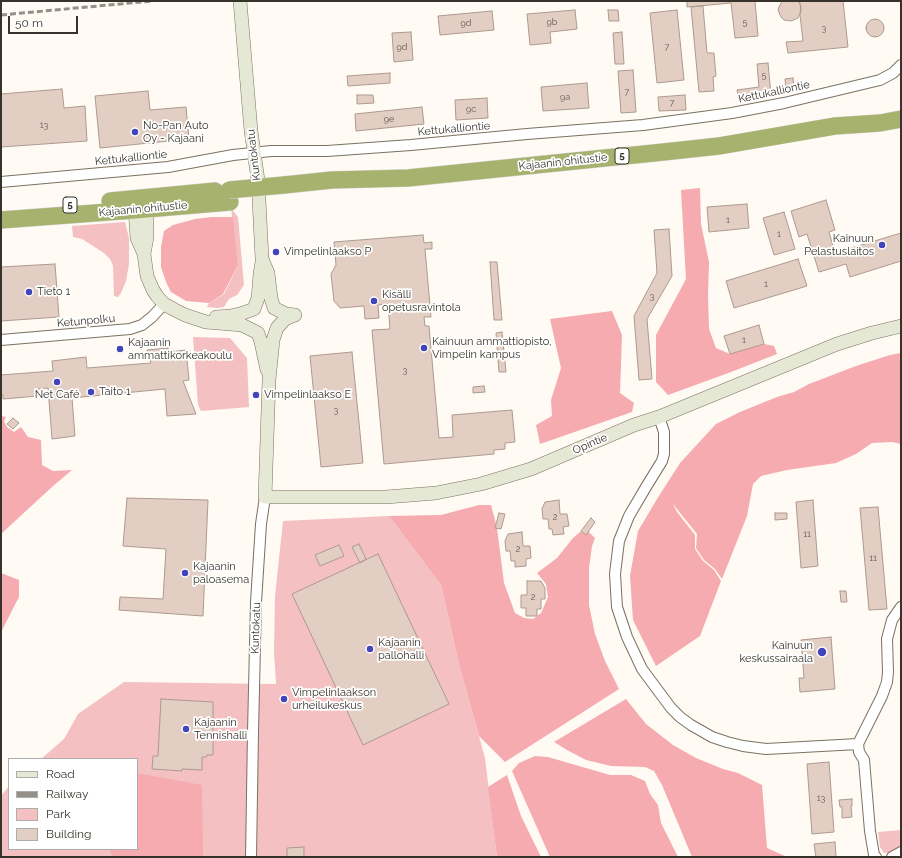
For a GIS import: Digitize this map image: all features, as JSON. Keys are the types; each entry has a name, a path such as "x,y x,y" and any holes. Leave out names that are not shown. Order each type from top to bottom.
{"highway":[{"name":"Kajaanin ohitustie","path":"834,126 879,113 901,109"},
{"name":"Kajaanin ohitustie","path":"1,220 230,196 286,188 332,190 408,178 719,146 834,126 880,123 901,119"},
{"name":"Kajaanin ohitustie","path":"1,214 27,209 140,206"}],"street":[{"name":"Kuntokatu","path":"240,1 254,153 258,180 262,259 268,273 271,298 274,308"},
{"name":"Kettukalliontie","path":"1,182 168,167 233,155 270,151 327,151 650,124 732,113 792,101 880,80 893,73 901,65"},
{"path":"140,206 137,238 144,254 147,276 150,284 164,304 206,322 242,325 258,333 266,335 274,331 285,319 295,316 286,314 266,305 262,305 231,316 197,318"},
{"path":"262,259 258,298 251,313 250,322 251,327 258,333 261,342 269,380"},
{"name":"Ketunpolku","path":"1,340 130,329 142,325 164,304"},
{"name":"Opintie","path":"265,497 386,497 436,492 481,484 531,469 629,427 659,417 837,344 901,326"},
{"name":"Kuntokatu","path":"251,857 256,602 261,524 265,497 269,380 273,340 277,328"},
{"path":"659,417 664,432 664,454 662,461 629,516 624,528 619,541 615,574 617,607 627,637 642,669 671,708 680,717 712,737 743,746 766,749 858,744"},
{"path":"876,857 870,829 864,760 859,752 858,744 882,696 887,682 887,639 892,620 901,607"},
{"path":"892,857 901,852"}],"green space":[{"path":"231,208 238,217 244,285 237,295 229,299 224,307 207,307 209,303 224,294 238,265"},
{"path":"125,222 129,238 129,264 126,281 118,297 114,296 113,266 110,259 104,253 82,239 73,237 72,226"},
{"path":"193,337 230,338 247,358 249,407 201,411 198,405"},
{"name":"Vimpelinlaakson urheilukeskus","path":"389,516 441,585 459,664 485,758 497,857 1,857 1,796 8,787 8,850 138,850 138,758 42,758 64,739 78,714 124,682 276,684 274,651 275,596 283,521"},
{"path":"901,830 901,847 889,853 884,853 880,847 878,832"}],"shaded area":[{"path":"700,188 701,224 709,262 709,329 716,348 730,354 764,344 774,346 777,354 668,395 656,382 656,335 686,279 681,190"},
{"path":"233,217 238,265 223,294 209,303 186,301 171,292 161,267 161,247 164,231 173,225 195,219"},
{"path":"612,311 622,335 620,393 634,403 632,412 540,444 536,425 552,416 551,400 561,368 550,319"},
{"path":"901,353 901,444 892,442 872,443 856,454 836,463 787,470 761,476 753,484 747,516 722,579 715,569 704,560 696,548 697,534 673,504 677,512 695,535 695,549 703,561 714,570 721,581 700,636 656,666 633,620 630,576 638,531 680,463 716,424 740,412 777,397 794,392 809,384 856,366"},
{"path":"1,416 6,417 4,421 7,427 14,432 21,427 28,437 41,440 42,465 53,471 72,470 1,534"},
{"path":"479,505 491,505 496,524 495,528 497,528 504,583 515,613 524,618 533,619 541,613 548,597 546,584 537,573 557,558 573,538 581,531 586,535 588,531 595,538 592,546 589,568 589,605 595,634 605,661 619,689 505,762 479,736 459,664 441,585 389,516 441,515"},
{"path":"1,573 19,580 19,597 1,632"},
{"path":"626,699 646,724 673,745 696,758 723,769 738,773 762,785 767,848 787,857 692,857 662,785 654,771 645,767 611,766 586,760 554,742"},
{"path":"535,756 548,757 610,775 631,775 645,781 650,794 658,805 661,823 678,857 550,857 512,771 519,763"},
{"path":"138,773 202,785 203,857 113,857 110,850 138,850"},
{"path":"507,775 521,816 541,857 497,857 488,787"}],"building":[{"path":"687,1 755,1 758,36 735,38 731,3 687,7"},
{"path":"782,1 797,1 800,3 801,11 798,18 791,21 784,20 781,17 778,10"},
{"path":"799,1 843,1 848,47 788,53 786,42 803,41 800,15 801,7"},
{"path":"703,6 707,53 714,53 716,76 713,77 714,91 699,92 691,7"},
{"path":"575,10 577,29 550,32 551,43 530,45 527,14"},
{"path":"608,10 618,10 619,21 609,21"},
{"path":"677,10 684,80 657,83 650,13"},
{"path":"492,11 494,30 440,35 438,16"},
{"path":"871,19 879,19 884,24 882,35 879,37 871,37 866,32 866,24"},
{"path":"411,32 413,60 394,62 392,33"},
{"path":"622,32 624,64 615,64 613,33"},
{"path":"768,63 771,95 739,101 737,90 759,87 757,64"},
{"path":"633,70 636,112 621,113 618,71"},
{"path":"390,73 390,83 348,86 347,76"},
{"path":"793,78 794,88 786,90 785,79"},
{"path":"587,83 589,108 543,111 541,87"},
{"path":"62,89 64,108 85,106 87,141 1,147 1,94"},
{"path":"148,91 150,110 186,107 189,139 100,148 95,96"},
{"path":"357,95 373,95 374,103 357,104"},
{"path":"685,95 686,110 659,111 658,97"},
{"path":"487,98 488,118 456,120 455,100"},
{"path":"422,107 424,124 356,131 355,114"},
{"name":"Kainuun Pelastuslaitos","path":"826,200 835,230 829,232 835,253 901,233 901,261 850,277 846,264 819,272 807,234 799,237 791,211"},
{"path":"747,204 749,228 709,232 707,207"},
{"path":"784,212 795,249 774,255 763,218"},
{"path":"669,229 672,276 647,319 652,379 639,380 634,316 657,273 654,230"},
{"path":"423,235 424,243 432,242 432,249 425,249 431,317 424,317 425,326 429,326 439,438 453,437 452,415 512,410 515,442 505,443 505,449 494,450 494,454 384,464 372,330 390,329 388,304 378,305 379,318 365,319 364,306 340,308 334,301 331,274 336,265 334,242"},
{"path":"798,259 807,286 734,308 726,281"},
{"path":"490,262 497,262 502,320 494,320"},
{"name":"Tieto 1","path":"55,264 59,317 1,321 1,267"},
{"path":"759,325 764,344 730,354 724,336"},
{"path":"502,332 506,372 499,372 496,333"},
{"name":"Taito 1","path":"168,348 169,352 186,350 189,380 183,381 196,414 167,416 165,389 72,398 75,436 52,439 48,388 38,389 38,396 3,399 3,395 1,395 1,375 53,371 52,361 86,357 87,368 151,363 147,350"},
{"path":"352,352 363,463 321,467 310,356"},
{"path":"484,386 485,392 473,393 473,387"},
{"path":"13,418 19,423 13,429 7,424"},
{"name":"Kajaanin paloasema","path":"127,498 208,500 203,616 119,610 120,597 163,599 166,549 123,546"},
{"path":"559,500 560,514 567,514 569,526 563,527 564,534 553,535 552,529 549,529 548,519 543,519 542,509 545,502"},
{"path":"813,500 818,566 801,568 796,502"},
{"path":"878,507 887,609 869,610 860,508"},
{"path":"499,513 505,514 501,529 495,528"},
{"path":"775,513 787,513 787,519 775,520"},
{"path":"591,518 595,522 586,535 581,531"},
{"path":"522,532 523,546 530,546 531,558 526,559 526,566 515,567 515,561 511,561 510,551 506,551 505,541 508,534"},
{"path":"359,544 366,559 360,563 352,547"},
{"path":"339,545 344,556 320,566 315,555"},
{"name":"Kajaanin pallohalli","path":"378,554 449,704 363,745 292,594"},
{"path":"527,581 541,581 545,588 545,599 541,599 541,609 537,609 537,616 526,616 526,608 521,608 521,595 527,595"},
{"path":"840,591 846,591 847,602 841,602"},
{"path":"831,637 835,689 800,692 799,678 804,678 801,640"},
{"name":"Kajaanin Tennishalli","path":"161,699 213,702 213,755 202,757 202,770 182,769 182,771 152,769 153,756 158,756"},
{"path":"829,762 834,832 812,834 807,764"},
{"path":"852,799 852,817 842,818 842,807 840,807 839,800"},
{"path":"835,842 836,857 816,857 814,844"},
{"path":"304,847 304,857 287,857 287,848"}],"railway":[{"path":"1,15 152,1"}],"place":[{"name":"No-Pan Auto Oy - Kajaani","path":"135,132"},
{"name":"Kainuun Pelastuslaitos","path":"882,245"},
{"name":"Vimpelinlaakso P","path":"276,252"},
{"name":"Tieto 1","path":"29,292"},
{"name":"Kisälli opetusravintola","path":"374,301"},
{"name":"Kainuun ammattiopisto, Vimpelin kampus","path":"424,348"},
{"name":"Kajaanin ammattikorkeakoulu","path":"120,349"},
{"name":"Net Café","path":"57,382"},
{"name":"Taito 1","path":"91,392"},
{"name":"Vimpelinlaakso E","path":"256,395"},
{"name":"Kajaanin paloasema","path":"185,573"},
{"name":"Kajaanin pallohalli","path":"370,649"},
{"name":"Kainuun keskussairaala","path":"822,652"},
{"name":"Vimpelinlaakson urheilukeskus","path":"284,699"},
{"name":"Kajaanin Tennishalli","path":"186,729"}]}
